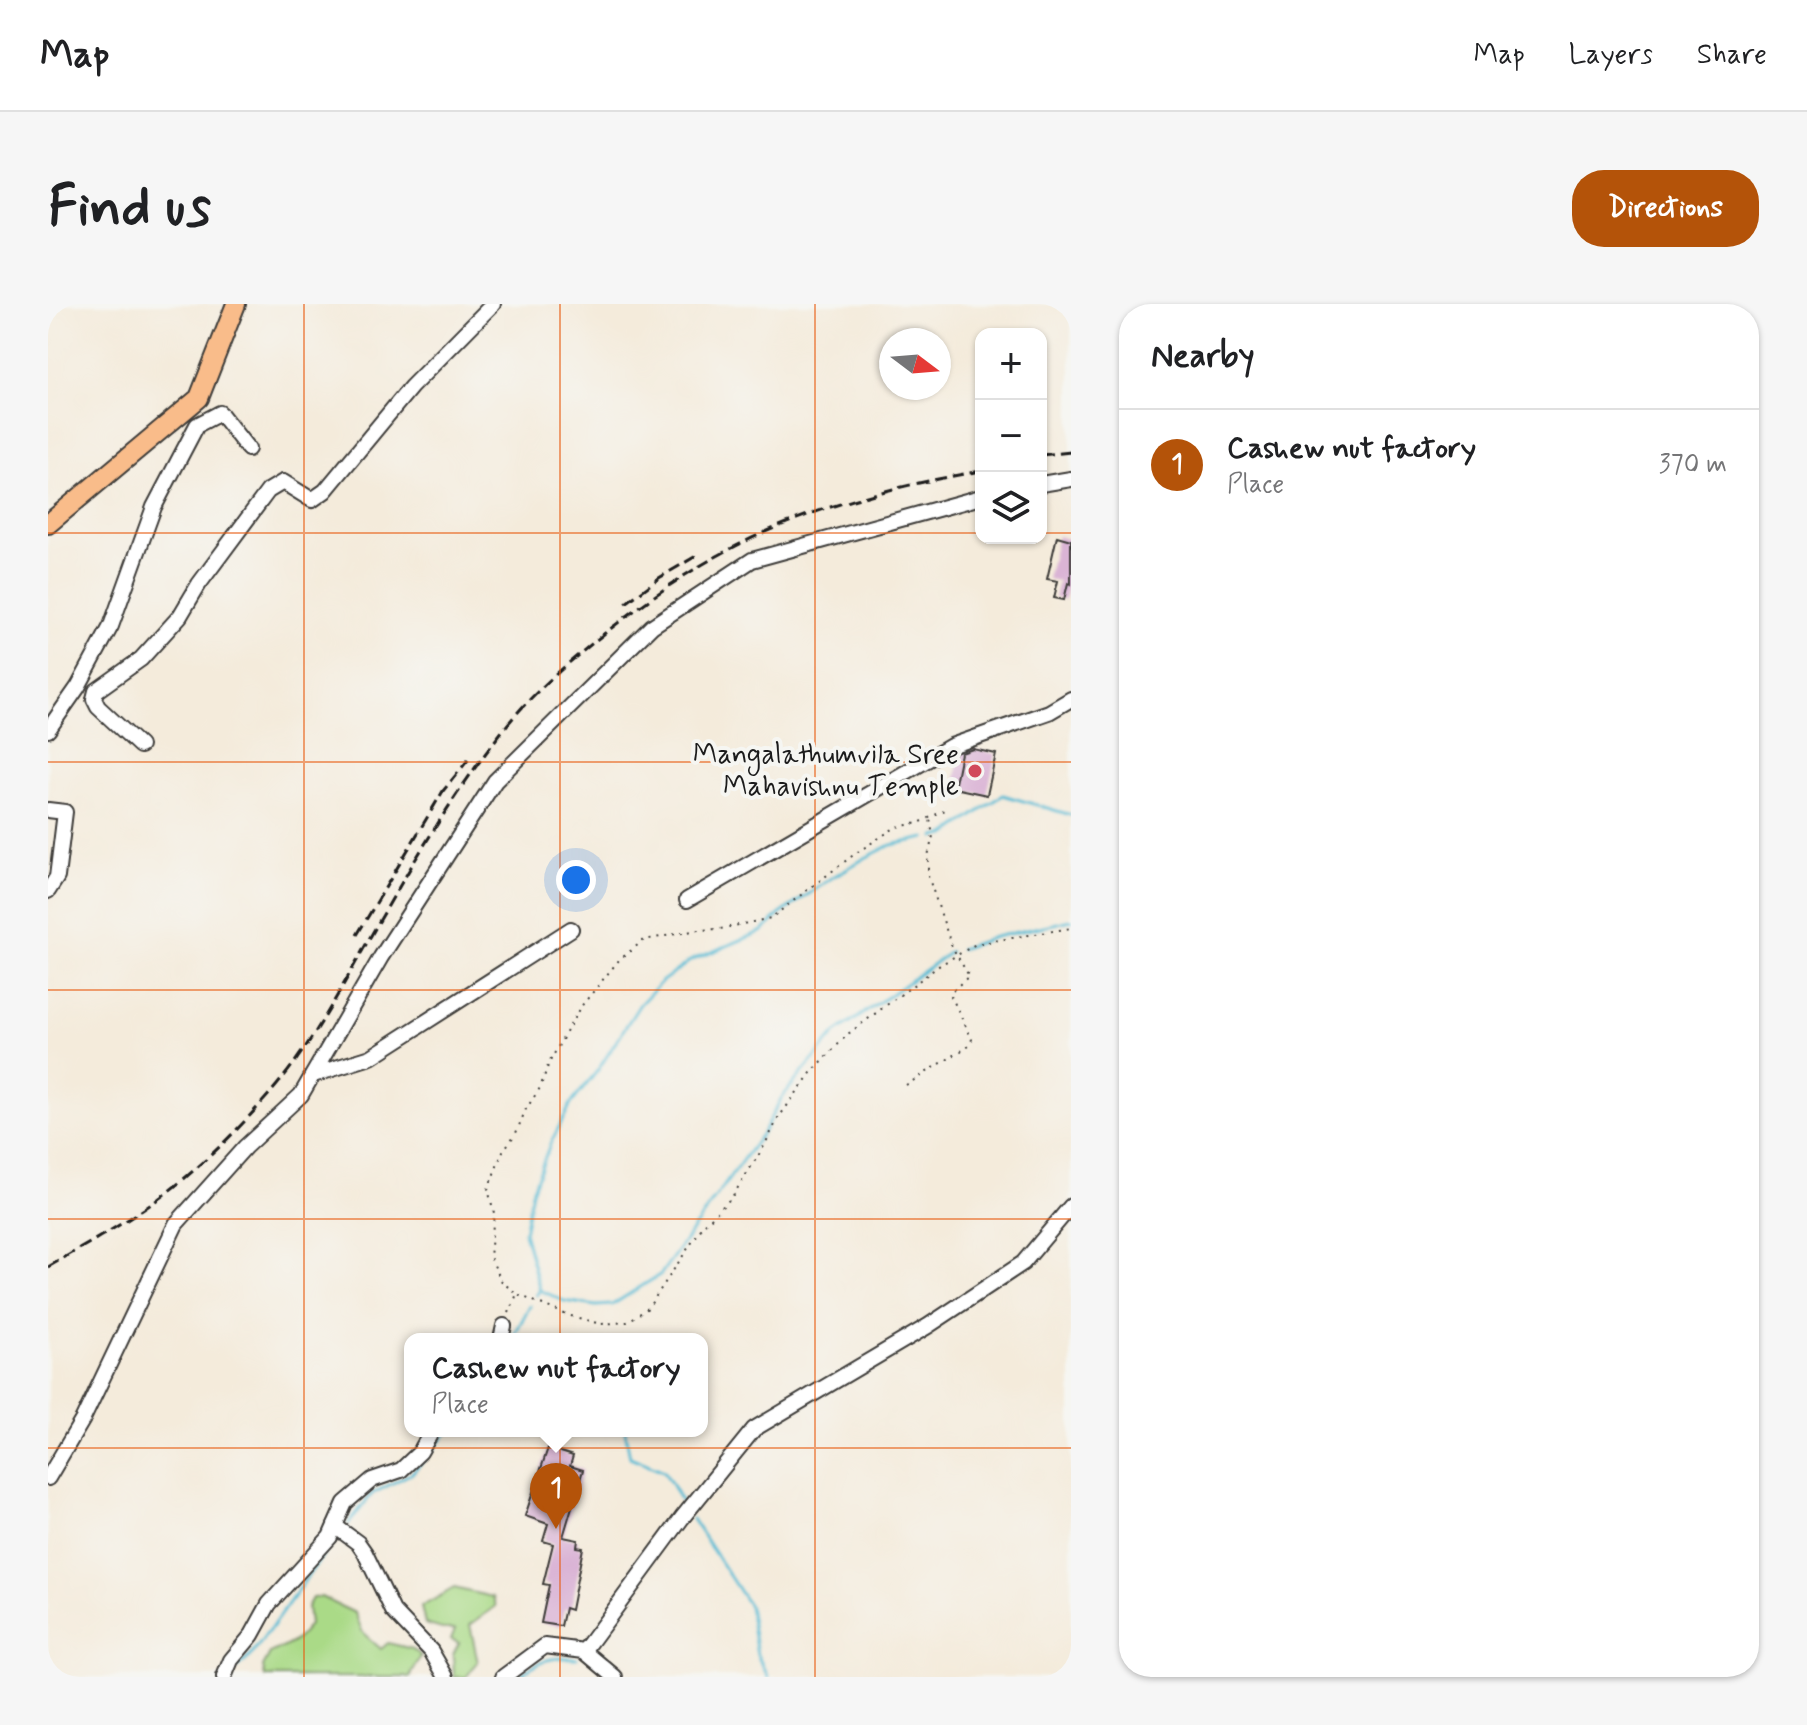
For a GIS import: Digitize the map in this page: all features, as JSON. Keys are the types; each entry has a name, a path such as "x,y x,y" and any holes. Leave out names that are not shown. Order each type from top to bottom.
{"main road":[{"path":"48,524 199,398 236,304"}],"street":[{"path":"140,746 98,707 94,699 96,691 141,659 180,616 199,584 268,491 283,482 312,500 325,491 411,387 493,304"},
{"path":"48,730 78,687 111,626 154,507 197,425 220,413 248,449"},
{"path":"1047,483 1071,479"},
{"path":"48,1478 83,1419 176,1224 245,1147 301,1095 381,957 495,781 652,626 752,560 975,499"},
{"path":"687,900 951,746 1049,712 1071,699"},
{"path":"48,810 65,812 57,877 48,891"},
{"path":"313,1075 371,1057 571,929"},
{"path":"584,1651 682,1518 754,1429 928,1326 1023,1263 1071,1206"},
{"path":"224,1677 231,1660 252,1635 269,1604 330,1537 345,1503 372,1480 401,1470 420,1452 429,1437"},
{"path":"335,1526 358,1543 393,1611 431,1651 446,1677"},
{"path":"503,1677 545,1646 584,1651 615,1677"}],"path":[{"path":"947,809 919,823 896,827 845,861 771,918 644,940 619,960 573,1020 549,1063 540,1088 503,1151 488,1189 494,1213 490,1257 502,1282 517,1294 567,1315 601,1324 627,1322 648,1308 703,1226 732,1197 779,1117 811,1073 848,1034 956,954 976,944 1071,928"},
{"path":"906,1085 969,1046 972,1039 951,996 953,990 969,976 956,954 928,876 928,856 933,836 930,818"},
{"path":"502,1332 517,1294"}],"green space":[{"path":"454,1588 493,1597 496,1606 470,1625 478,1662 466,1677 454,1677 453,1654 459,1643 451,1639 455,1629 425,1624 421,1607"},
{"path":"321,1597 355,1613 363,1633 381,1649 388,1643 413,1649 421,1656 410,1677 265,1677 263,1667 270,1654 300,1636 309,1625 307,1607 312,1598"}],"building":[{"path":"1057,536 1071,540 1071,584 1068,583 1064,600 1054,598 1058,581 1047,579"},
{"name":"Mangalathumvila Sree Mahavishnu Temple","path":"973,749 996,754 987,795 954,788 961,753"},
{"path":"548,1448 573,1456 570,1466 583,1470 563,1537 578,1540 577,1547 583,1548 571,1610 565,1608 561,1626 541,1623 549,1585 543,1584 553,1544 543,1541 548,1524 525,1516"}],"waterway":[{"path":"935,837 946,835 1003,795 1071,815"},
{"path":"540,1290 524,1232 532,1191 550,1144 571,1104 598,1070 640,1004 661,982 690,961 763,931 779,915 865,858 891,845 926,838"},
{"path":"960,949 994,937 1071,920"},
{"path":"536,1295 540,1290 564,1301 612,1305 661,1274 764,1130 782,1097 835,1034 950,952"},
{"path":"515,1333 530,1306"},
{"path":"349,1523 372,1494 412,1473 444,1437"},
{"path":"626,1437 630,1457 664,1471 682,1503"},
{"path":"692,1519 749,1606 757,1655 769,1677"},
{"path":"233,1671 251,1656 323,1555"},
{"path":"519,1677 546,1660 577,1658"}],"railway":[{"path":"1047,454 1071,452"},
{"path":"48,1267 130,1218 178,1184 230,1136 277,1085 315,1033 384,912 466,780 514,716 578,656 676,581 751,538 815,512 881,492 976,472"},
{"path":"626,603 696,556"},
{"path":"357,935 443,791 468,760"}],"place":[{"name":"Mangalathumvila Sree Mahavishnu Temple","path":"975,771"},
{"name":"Cashew nut factory","path":"556,1529"}]}
